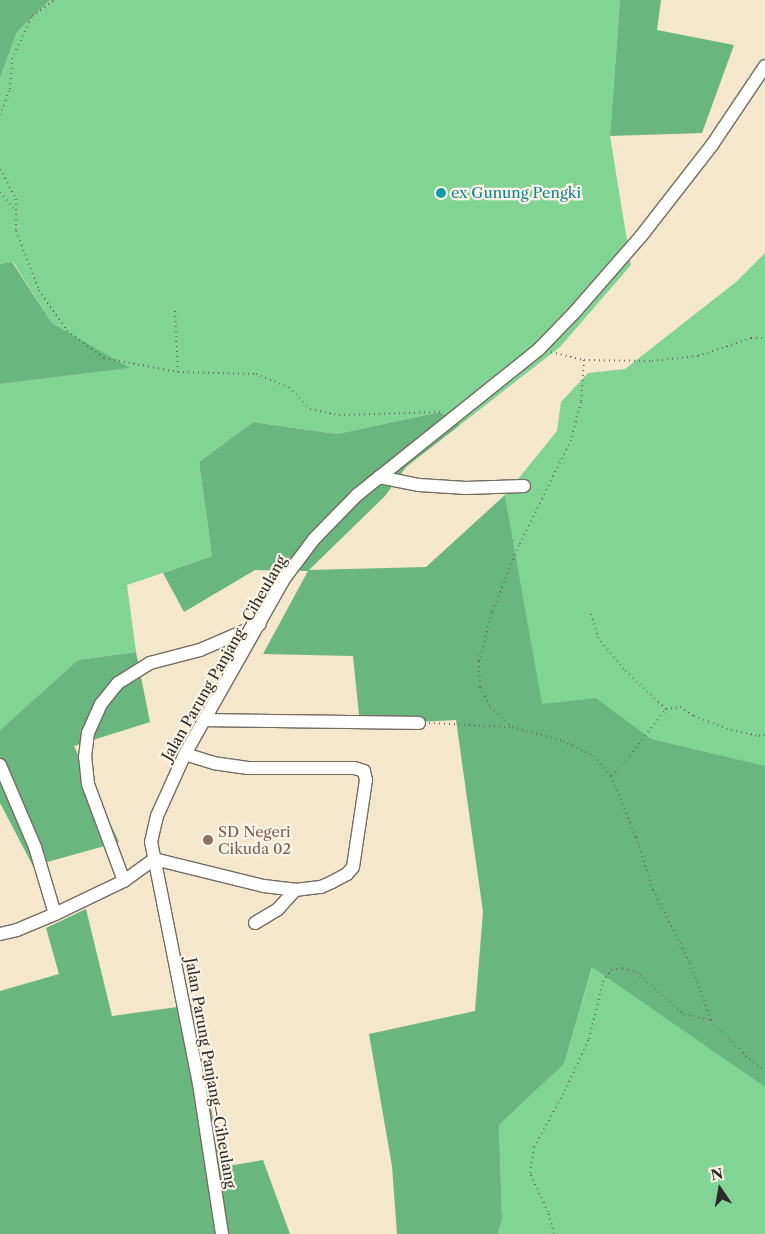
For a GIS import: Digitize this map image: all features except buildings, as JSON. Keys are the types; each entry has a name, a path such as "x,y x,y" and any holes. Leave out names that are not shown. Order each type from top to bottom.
{"street":[{"name":"Jalan Parung Panjang–Ciheulang","path":"222,1234 199,1084 152,842 157,816 185,754 284,580 314,538 357,495 539,349 574,313 642,235 712,145 765,66"},
{"path":"379,477 438,487 524,486"},
{"path":"124,881 88,784 85,757 88,733 102,704 118,683 150,663 200,650 260,624"},
{"path":"205,720 419,723"},
{"path":"0,934 17,930 55,914 124,881 154,860 264,886 295,890 321,887 347,874 353,867 366,780 364,772 354,768 326,767 248,768 214,763 185,754"},
{"path":"0,765 34,847 55,914"},
{"path":"255,923 278,909 289,899 295,890"}],"path":[{"path":"0,115 10,89 12,59 32,16 54,0"},
{"path":"0,168 16,199 16,231 39,290 67,331 104,358 178,372 256,374 289,386 310,409 338,416 444,411"},
{"path":"0,192 15,210"},
{"path":"175,310 178,372"},
{"path":"539,349 584,360 652,360 698,356 751,338 765,338"},
{"path":"512,728 490,707 480,687 479,661 492,612 512,562 571,440 581,402 584,360"},
{"path":"591,614 598,637 625,670 666,709"},
{"path":"611,776 630,756 666,709 680,707 694,716 731,730 759,736 765,735"},
{"path":"419,723 512,728 563,741 594,756 611,776 636,837 653,890 690,963 711,1020 749,1059 765,1070"},
{"path":"554,1234 548,1212 530,1173 534,1147 565,1091 589,1039 603,982 607,976 612,970 623,968 636,972 684,1014 711,1020"}],"green space":[{"path":"0,0 50,0 17,32 0,78"},
{"path":"50,0 620,0 610,136 631,265 560,347 460,425 440,412 337,434 253,422 199,462 212,556 127,585 136,652 78,660 0,730 0,384 129,368 52,323 13,262 0,264 0,78 17,32"},
{"path":"620,0 661,0 657,30 734,45 702,133 610,136"},
{"path":"765,253 765,1234 498,1234 502,1219 499,1125 564,1064 615,889 541,702 505,495 557,431 561,402 588,373 625,369 736,282"},
{"path":"12,262 52,323 130,368 0,384 0,264"},
{"path":"440,412 460,425 406,467 385,496 309,570 426,567 505,495 542,704 596,698 651,739 765,766 765,1087 592,967 564,1064 499,1125 502,1219 498,1234 397,1234 392,1166 369,1034 475,1011 483,912 456,720 360,725 353,656 263,654 308,571 255,570 184,612 163,573 212,556 199,462 253,422 337,434"},
{"path":"136,652 150,722 74,746 119,842 33,866 0,803 0,730 78,660"},
{"path":"86,909 112,1016 192,1005 222,1167 263,1160 290,1234 0,1234 0,991 59,974 46,928"}],"place":[{"name":"ex Gunung Pengki","path":"441,193"},
{"name":"SD Negeri Cikuda 02","path":"208,840"}]}
